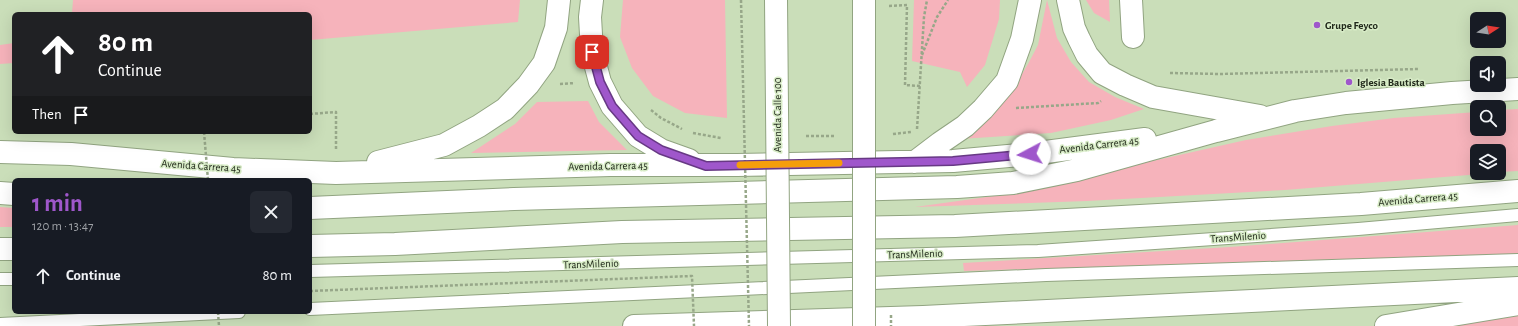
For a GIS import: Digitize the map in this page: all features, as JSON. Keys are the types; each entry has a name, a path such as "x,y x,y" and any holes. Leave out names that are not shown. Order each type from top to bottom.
{"main road":[{"path":"336,173 444,145 479,126 505,109 528,85 544,64 556,28 559,0"},
{"path":"592,0 590,17 592,52 600,82 612,106 638,136 661,150 706,166"},
{"name":"Avenida Calle 100","path":"776,0 779,326"},
{"path":"864,0 864,326"},
{"path":"915,162 965,126 983,109 1007,81 1022,39 1030,0"},
{"path":"1068,0 1074,28 1079,39 1087,55 1102,72 1125,85 1153,97 1268,118"},
{"path":"1131,0 1133,37"},
{"name":"Avenida Carrera 45","path":"312,208 514,199 949,187 1013,183 1077,170 1216,130 1295,111 1346,103 1452,92 1518,89"},
{"name":"Avenida Carrera 45","path":"0,152 71,154 233,169 336,173 595,166 706,166 953,161 1030,154 1216,130"},
{"name":"Avenida Carrera 45","path":"312,246 395,244 622,232 955,226 1361,204 1518,191"},
{"path":"0,193 12,194"},
{"path":"0,249 12,249"},
{"path":"634,326 923,317 1518,288"},
{"path":"1386,326 1518,304"}],"lane":[{"name":"TransMilenio","path":"312,271 1038,251 1358,229 1518,216"},
{"path":"312,309 1046,275 1518,260"},
{"path":"0,279 12,279"},
{"path":"0,324 199,314"}],"path":[{"path":"741,0 749,326"},
{"path":"917,131 924,18 927,0"},
{"path":"922,58 937,17 948,0"},
{"path":"887,6 907,5 905,85 920,86"},
{"path":"1167,73 1220,74 1422,69"},
{"path":"1014,108 1098,103"},
{"path":"650,109 661,118 687,132 722,138"},
{"path":"312,114 336,112 336,173"},
{"path":"204,134 208,178"},
{"path":"806,136 835,136"},
{"path":"742,138 748,138"},
{"path":"312,291 692,276 694,326"},
{"path":"218,314 219,326"}],"shaded area":[{"path":"73,0 520,0 518,22 312,40 312,12 72,12"},
{"path":"623,0 725,0 727,118 685,113 653,96 632,68 620,37"},
{"path":"914,0 1000,0 999,19 985,65 967,87 960,72 912,61"},
{"path":"1047,0 1057,38 1071,62 1089,82 1115,97 1144,109 1111,120 1051,133 960,139 1009,96 1038,45"},
{"path":"1086,0 1109,0 1110,22 1094,13"},
{"path":"12,43 12,63 0,64 0,45"},
{"path":"588,101 599,122 627,150 471,153 515,124 537,102"},
{"path":"1518,109 1518,171 1506,172 1506,144 1470,144 1470,175 1285,190 1087,201 915,207 1001,195 1246,140 1332,126 1394,118 1470,113 1470,136 1506,136 1506,110"},
{"path":"0,207 12,208 12,227 0,227"},
{"path":"1518,225 1518,254 964,271 963,263 1230,247"},
{"path":"1518,313 1518,326 1412,326"}],"slow traffic":[{"path":"740,165 839,163"}],"place":[{"name":"Grupe Feyco","path":"1317,25"},
{"name":"Iglesia Bautista","path":"1349,82"}],"route":[{"path":"592,52 600,82 612,106 638,136 661,150 706,166 953,161 1030,154"}]}
